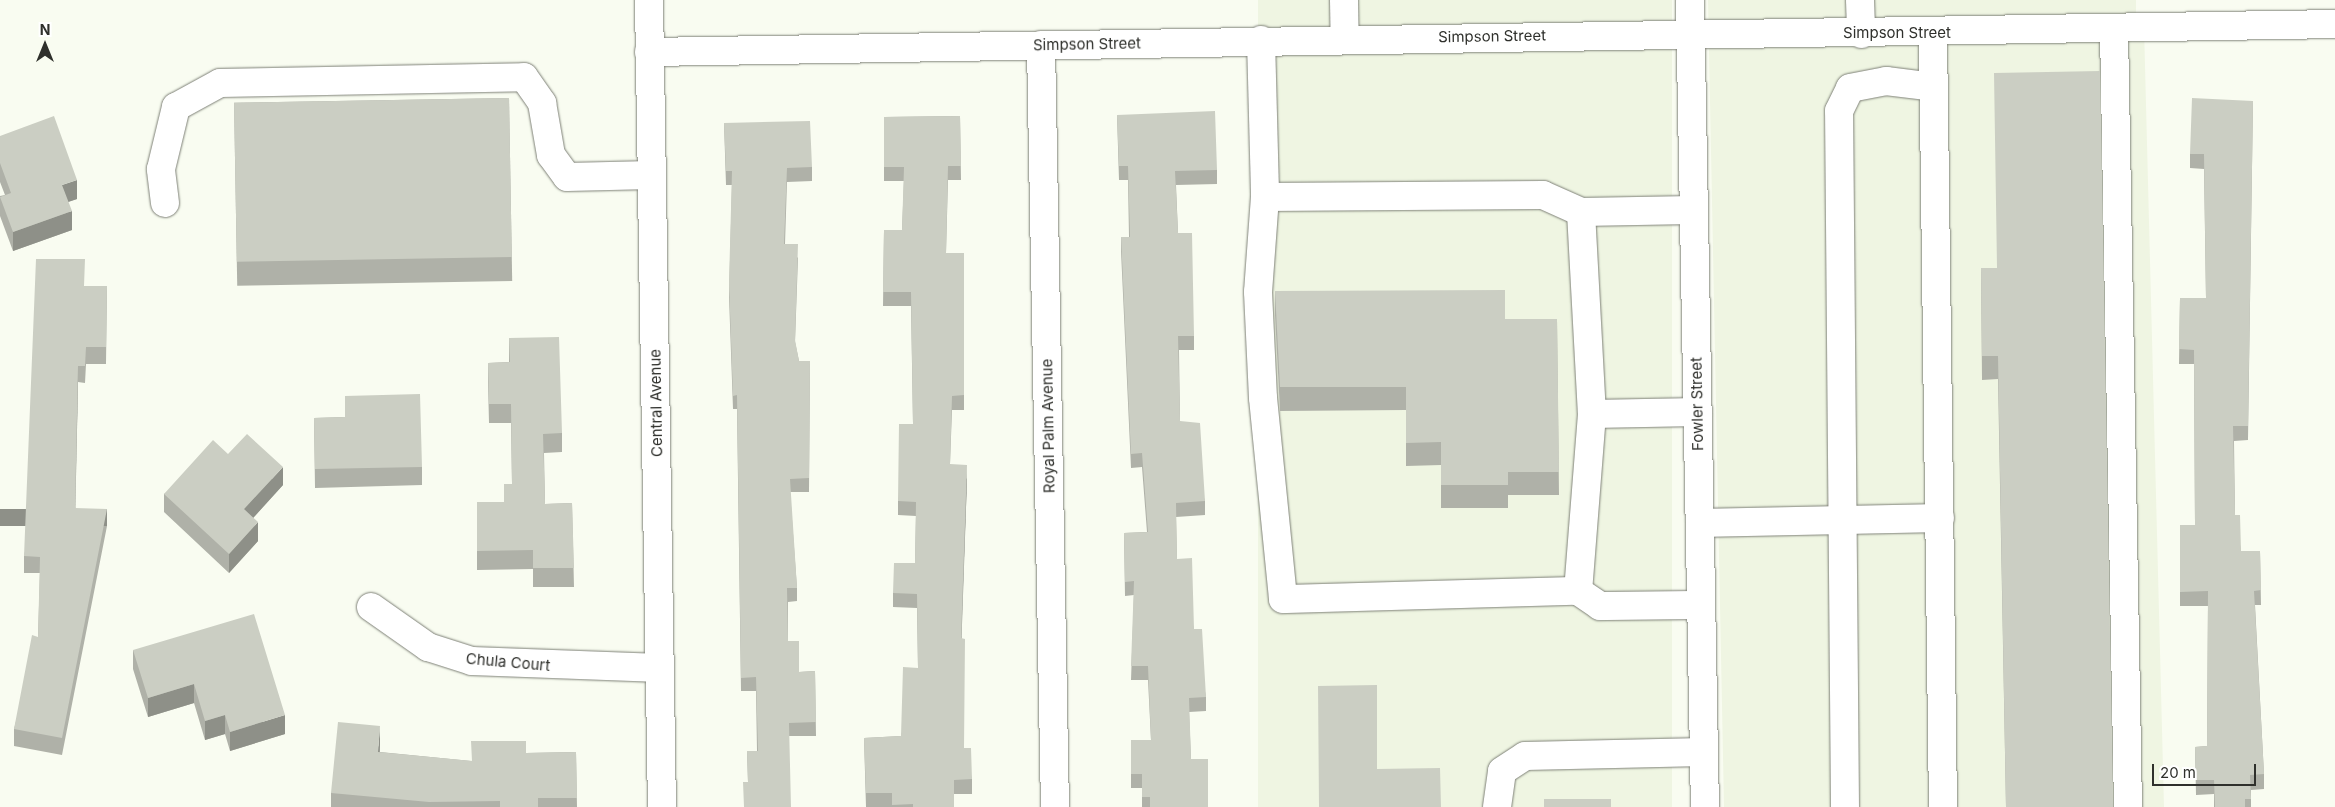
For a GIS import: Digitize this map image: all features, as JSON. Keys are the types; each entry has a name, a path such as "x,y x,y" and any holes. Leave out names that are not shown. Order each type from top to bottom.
{"street":[{"name":"Central Avenue","path":"649,0 662,807"},
{"path":"1344,0 1345,39"},
{"name":"Fowler Street","path":"1690,0 1706,807"},
{"path":"1860,0 1861,34"},
{"name":"Simpson Street","path":"650,52 1690,32 1933,34 2335,24"},
{"path":"2335,24 2335,41"},
{"path":"2114,30 2128,807"},
{"path":"1933,34 1943,807"},
{"path":"1261,40 1265,197 1258,292 1263,398 1283,599 1578,591 1600,606 1701,605"},
{"name":"Royal Palm Avenue","path":"1041,45 1055,807"},
{"path":"165,203 161,169 176,107 220,83 524,77 542,102 551,155 567,177 652,175"},
{"path":"1845,807 1842,98 1850,88 1886,81 1934,87"},
{"path":"1265,197 1543,194 1581,212 1693,210"},
{"path":"1578,591 1592,414 1581,212"},
{"path":"1592,414 1698,412"},
{"path":"1700,523 1940,518"},
{"name":"Chula Court","path":"371,607 428,647 472,661 660,668"},
{"path":"1497,807 1502,771 1526,756 1704,752"}],"shaded area":[{"path":"1258,0 1672,0 1672,807 1258,807"},
{"path":"1708,0 2136,0 2136,25 2144,26 2164,807 1724,807"}],"building":[{"path":"2100,71 2113,807 2006,807 1998,356 1982,356 1981,268 1997,268 1994,73"},
{"path":"509,98 512,257 237,262 234,103"},
{"path":"2192,98 2253,101 2248,426 2233,426 2235,515 2240,515 2241,551 2260,551 2261,590 2254,591 2264,774 2250,775 2251,799 2245,799 2245,807 2215,807 2214,780 2196,780 2195,747 2207,746 2208,591 2180,592 2180,525 2195,525 2194,350 2179,349 2180,298 2206,298 2204,154 2190,154"},
{"path":"1215,111 1217,170 1175,171 1178,233 1192,233 1194,336 1178,336 1180,421 1200,423 1205,501 1176,503 1177,559 1192,558 1194,629 1202,629 1206,697 1189,698 1191,759 1208,759 1208,807 1150,807 1150,797 1142,797 1142,774 1131,774 1131,740 1151,740 1148,666 1131,666 1134,581 1125,582 1124,533 1148,532 1142,453 1131,454 1121,237 1130,237 1128,166 1119,166 1117,115"},
{"path":"54,116 77,180 62,185 72,211 13,232 0,197 11,193 0,163 0,136"},
{"path":"960,116 961,166 948,166 946,253 964,253 964,395 952,396 950,464 967,465 961,638 965,639 964,748 971,748 972,779 954,780 954,807 913,807 913,804 892,805 892,793 866,793 864,738 901,736 903,667 918,668 917,594 893,593 894,563 915,563 916,502 898,501 899,424 913,424 911,292 883,292 884,230 902,230 904,167 884,167 884,117"},
{"path":"810,121 812,167 787,168 784,244 798,244 795,340 799,361 810,361 809,478 790,479 797,588 787,588 788,641 799,641 799,672 815,671 816,722 789,723 791,807 744,807 743,782 748,782 747,751 758,751 756,677 741,678 737,395 733,396 729,283 732,171 726,171 724,123"},
{"path":"36,259 85,259 84,286 107,286 106,347 86,347 85,366 78,366 75,508 107,509 62,738 14,729 32,635 38,637 40,557 24,556"},
{"path":"1505,290 1505,319 1557,319 1559,472 1508,472 1508,485 1441,485 1441,442 1406,443 1406,387 1280,387 1275,291"},
{"path":"559,337 562,433 543,434 545,504 572,503 574,568 533,568 533,550 477,551 477,502 504,502 504,484 512,484 511,404 489,404 488,363 510,362 509,338"},
{"path":"420,394 422,467 315,469 314,418 345,417 345,396"},
{"path":"247,434 283,467 244,509 258,522 229,554 164,494 213,440 228,454"},
{"path":"254,614 285,715 230,732 225,715 205,721 194,684 148,698 133,650"},
{"path":"1377,685 1377,769 1440,768 1441,807 1319,807 1318,686"},
{"path":"338,722 380,726 378,752 472,761 471,741 526,741 526,753 576,752 577,798 538,798 538,807 500,807 500,801 429,802 331,793"},
{"path":"1544,799 1611,799 1611,807 1544,807"}]}
